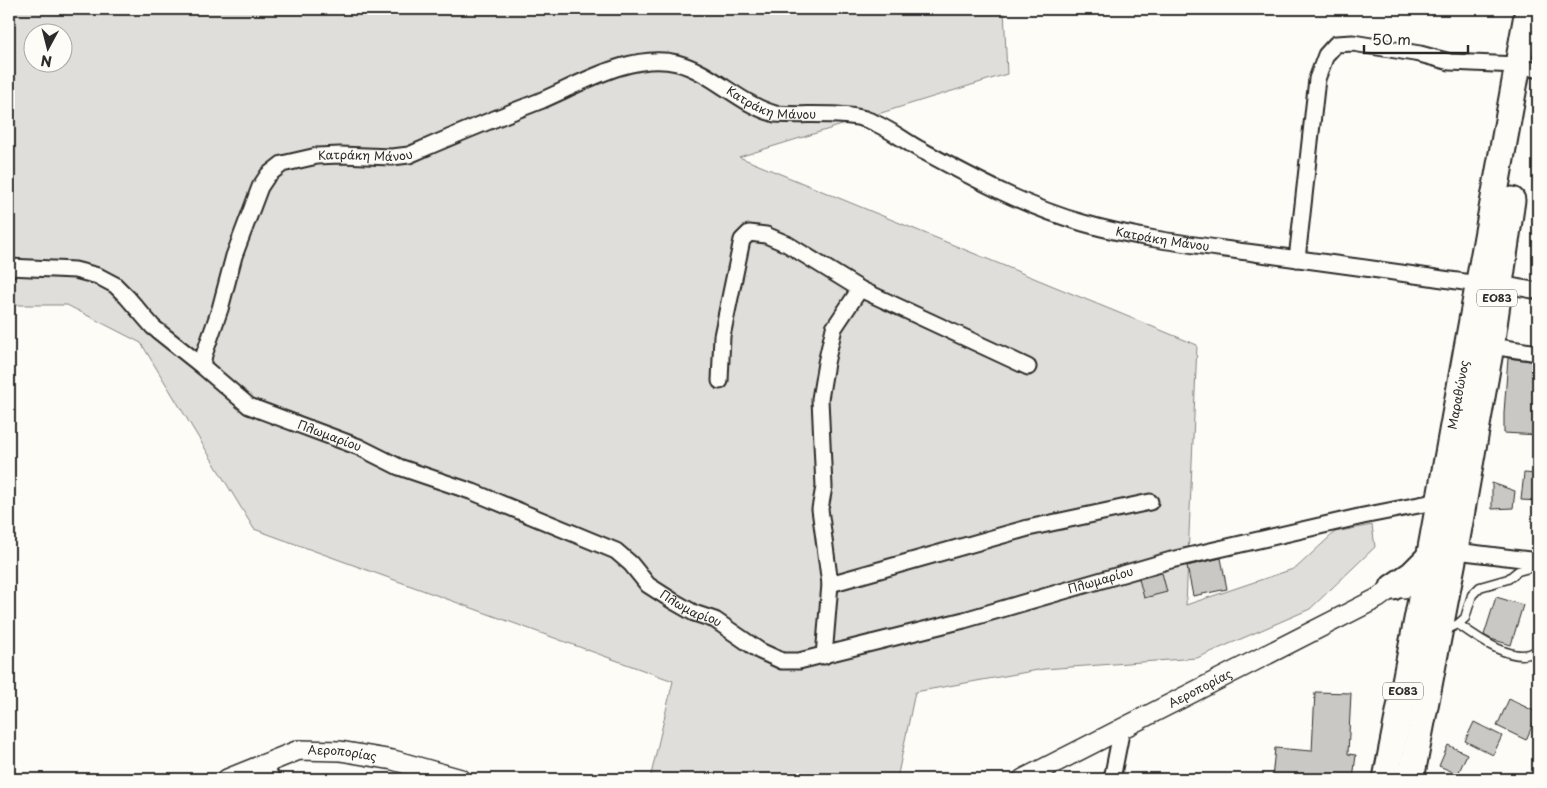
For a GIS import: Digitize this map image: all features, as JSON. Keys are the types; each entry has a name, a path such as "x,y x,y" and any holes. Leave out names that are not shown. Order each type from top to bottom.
{"main road":[{"name":"Μαραθώνος","path":"1411,779 1439,608 1439,501 1489,284 1507,228 1532,62 1528,9"},
{"name":"Μαραθώνος","path":"1438,552 1491,346 1489,284"},
{"path":"1385,592 1412,574 1438,552"},
{"name":"Μαραθώνος","path":"1386,779 1439,608"}],"street":[{"path":"1297,259 1317,80 1326,55 1336,44 1353,43 1420,54 1450,62 1532,62"},
{"name":"Κατράκη Μάνου","path":"202,366 234,256 260,187 268,175 282,164 317,156 392,157 409,155 550,96 602,72 633,64 655,62 677,63 697,71 761,110 775,114 838,116 863,119 877,124 892,131 919,149 997,189 1039,208 1082,223 1143,236 1297,259 1538,291"},
{"path":"720,381 722,336 742,240 749,233 766,235 787,244 860,289 1028,367"},
{"name":"Πλωμαρίου","path":"9,267 76,270 98,276 115,285 153,327 249,406 359,447 399,467 473,492 616,551 631,564 648,585 694,613 715,620 760,651 782,661 799,661 824,656 964,620 1171,560 1363,516 1439,501"},
{"path":"824,656 830,584 820,509 824,487 820,399 834,328 860,289"},
{"path":"1491,346 1538,353"},
{"path":"830,584 1028,528 1150,502"},
{"path":"1438,552 1538,562"},
{"path":"1385,592 1439,608"},
{"name":"Αεροπορίας","path":"1023,779 1385,592"},
{"path":"1112,779 1122,728"},
{"name":"Αεροπορίας","path":"227,779 268,771 299,750 340,751 393,760 461,779"}],"lane":[{"path":"1439,608 1465,618 1472,595 1480,586 1508,580 1518,572 1533,567 1538,562"},
{"path":"1439,608 1481,640 1502,651 1527,655 1538,649"}],"shaded area":[{"path":"9,9 1004,9 1007,74 739,157 1197,345 1186,605 1296,568 1335,532 1372,525 1375,547 1310,609 1197,658 1044,669 915,692 897,779 650,779 673,681 254,529 141,343 67,305 9,305"}],"building":[{"path":"1508,358 1538,362 1538,435 1504,433"},
{"path":"1524,473 1538,474 1538,501 1521,500"},
{"path":"1492,483 1515,491 1513,508 1492,509"},
{"path":"1221,558 1227,589 1193,596 1187,566"},
{"path":"1162,573 1167,592 1144,598 1139,579"},
{"path":"1496,597 1523,605 1511,645 1484,635"},
{"path":"1315,692 1351,693 1348,754 1356,755 1353,779 1272,779 1275,748 1312,751"},
{"path":"1509,699 1538,713 1526,740 1497,726"},
{"path":"1474,722 1502,736 1493,755 1465,741"},
{"path":"1448,745 1467,754 1458,774 1439,766"}]}
